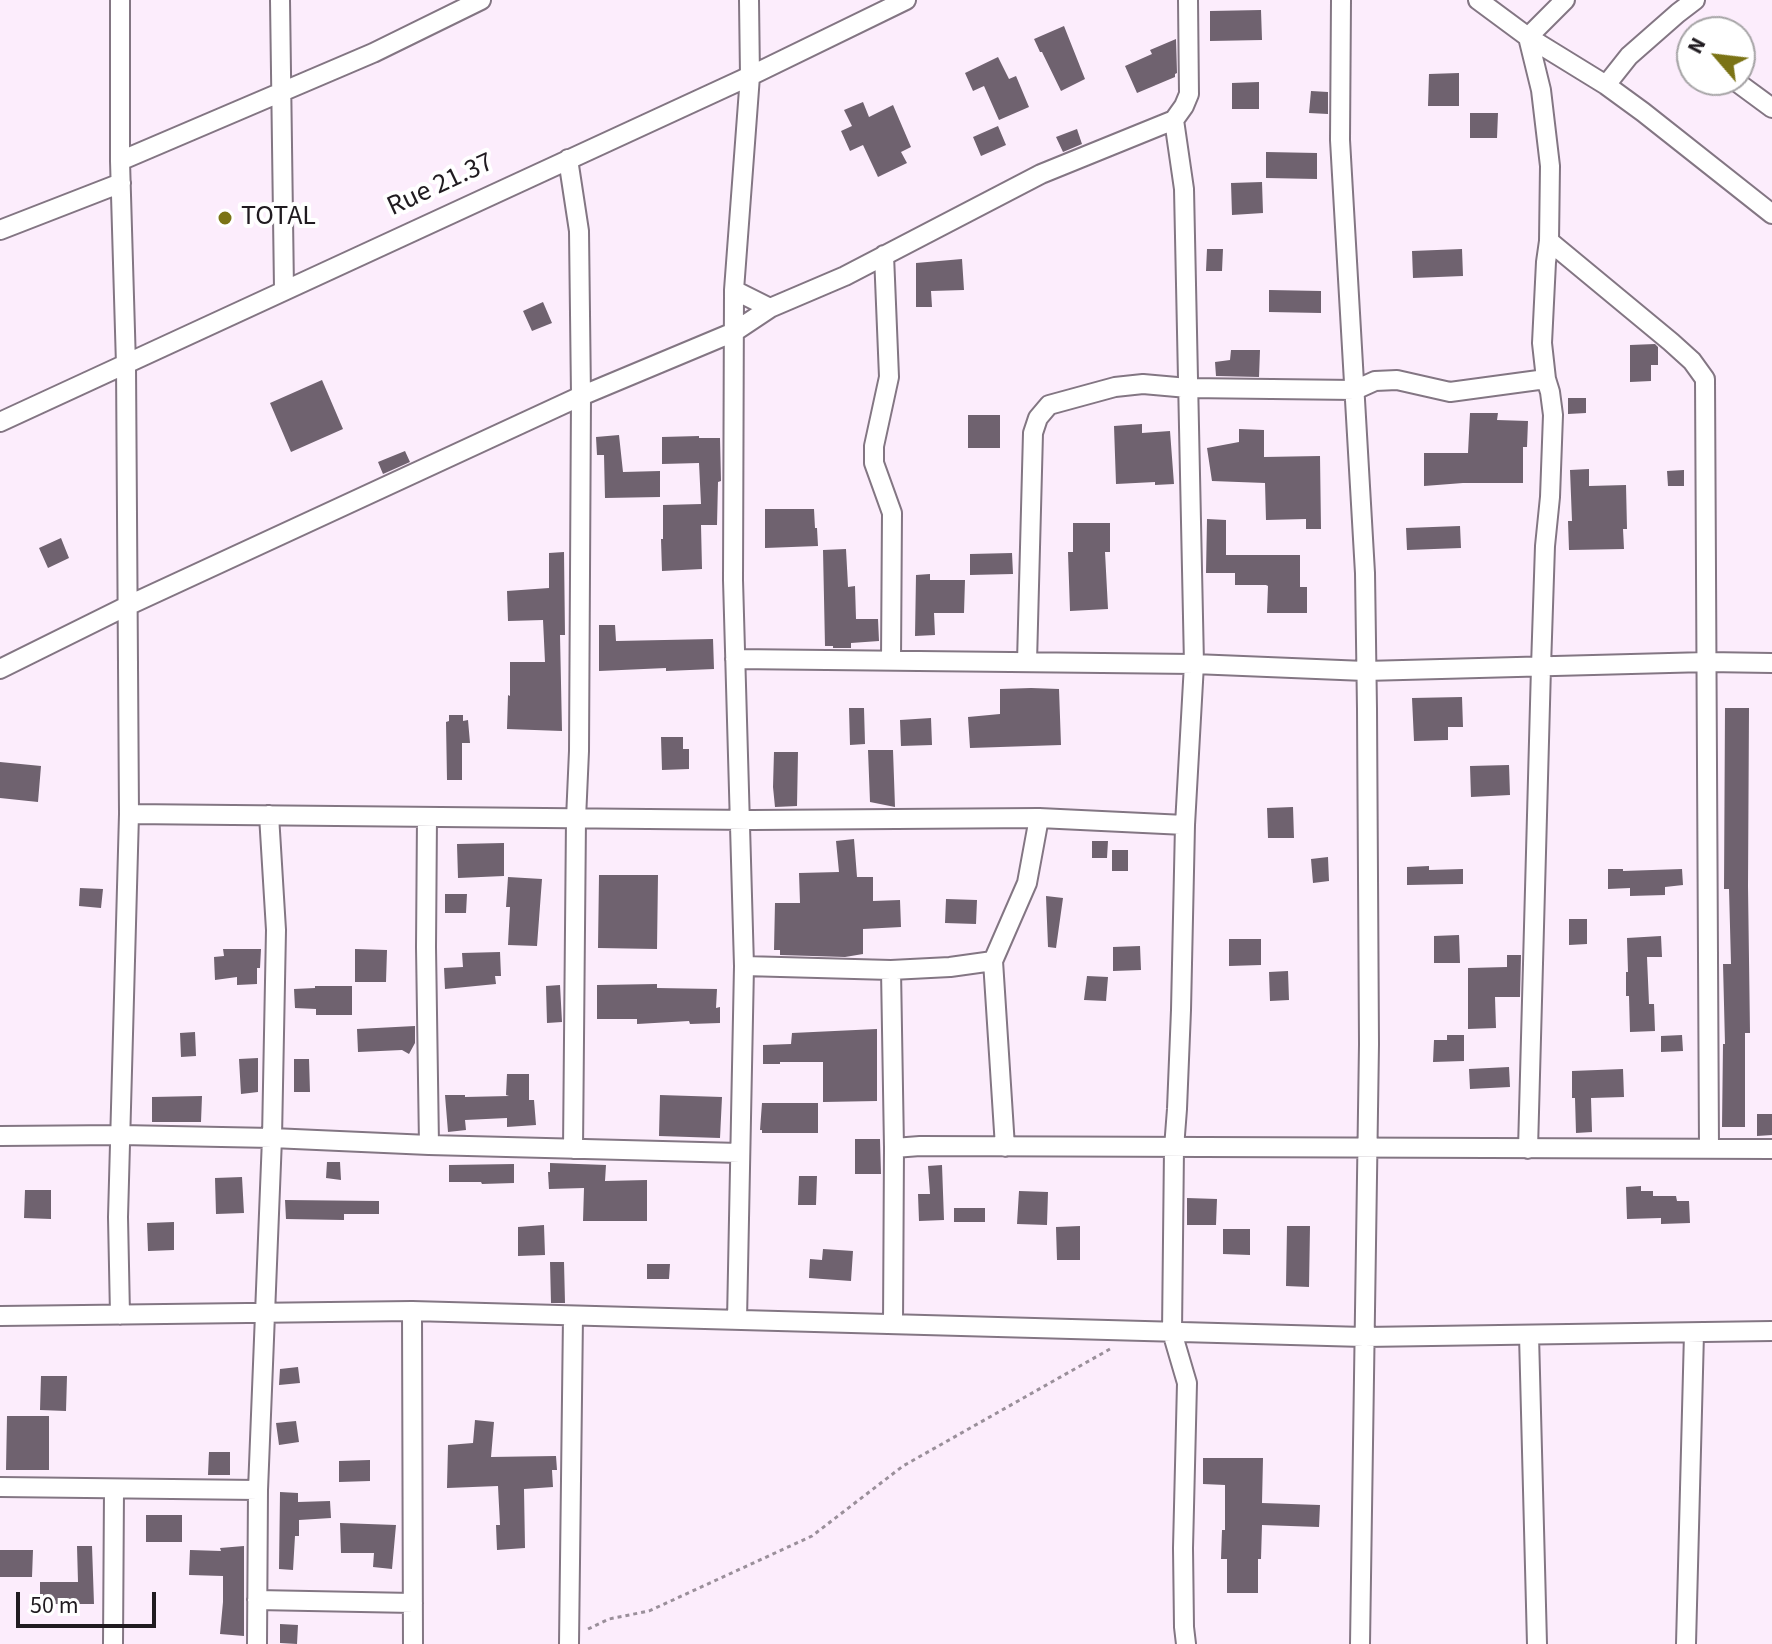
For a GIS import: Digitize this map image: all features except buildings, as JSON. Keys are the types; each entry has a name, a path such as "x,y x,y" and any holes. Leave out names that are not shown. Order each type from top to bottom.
{"street":[{"path":"120,0 129,814 118,1217 120,1315"},
{"path":"280,0 284,289"},
{"path":"120,161 373,53 481,0"},
{"path":"737,1320 744,966 733,580 734,290 750,76 749,0"},
{"name":"Rue 21.37","path":"0,422 750,76 906,0"},
{"path":"0,669 127,606 581,396 734,332 770,308 845,276 1041,174 1174,120 1189,94 1188,0"},
{"path":"1341,0 1340,140 1365,573 1367,709 1369,1028 1360,1644"},
{"path":"1478,0 1528,37 1606,85 1772,214"},
{"path":"1528,37 1565,0"},
{"path":"1606,85 1629,56 1695,0"},
{"path":"1528,37 1541,90 1550,166 1542,343 1553,433 1545,546 1528,1149"},
{"path":"1756,96 1772,108"},
{"path":"1174,120 1184,189 1194,664 1174,1148 1172,1332 1187,1383 1183,1548 1186,1644"},
{"path":"568,159 579,231 581,396 573,1149"},
{"path":"0,230 121,183"},
{"path":"1549,241 1671,342 1692,361 1705,379 1709,1149"},
{"path":"884,255 889,377 874,446 874,463 892,513 891,660"},
{"path":"734,290 770,308"},
{"path":"1027,662 1033,433 1038,418 1049,405 1115,387 1143,384 1188,388 1355,390 1375,381 1397,380 1450,392 1546,379"},
{"path":"735,659 1194,664 1365,671 1772,663"},
{"path":"129,814 739,820 1039,818 1185,825"},
{"path":"257,1644 258,1490 272,1138 276,930 269,815"},
{"path":"427,817 429,1145"},
{"path":"1005,1147 993,961 1027,883 1039,818"},
{"path":"744,966 891,970 993,961"},
{"path":"891,970 893,1324"},
{"path":"0,1136 272,1138 740,1153"},
{"path":"894,1148 1772,1149"},
{"path":"0,1316 412,1311 1364,1337 1772,1331"},
{"path":"412,1311 413,1644"},
{"path":"569,1642 573,1316"},
{"path":"1686,1644 1694,1333"},
{"path":"1529,1335 1537,1644"},
{"path":"0,1487 258,1490"},
{"path":"113,1644 114,1490"},
{"path":"257,1600 413,1603"}],"path":[{"path":"569,1642 609,1619 649,1611 812,1536 903,1466 1115,1346"}],"place":[{"name":"TOTAL","path":"225,218"}]}
